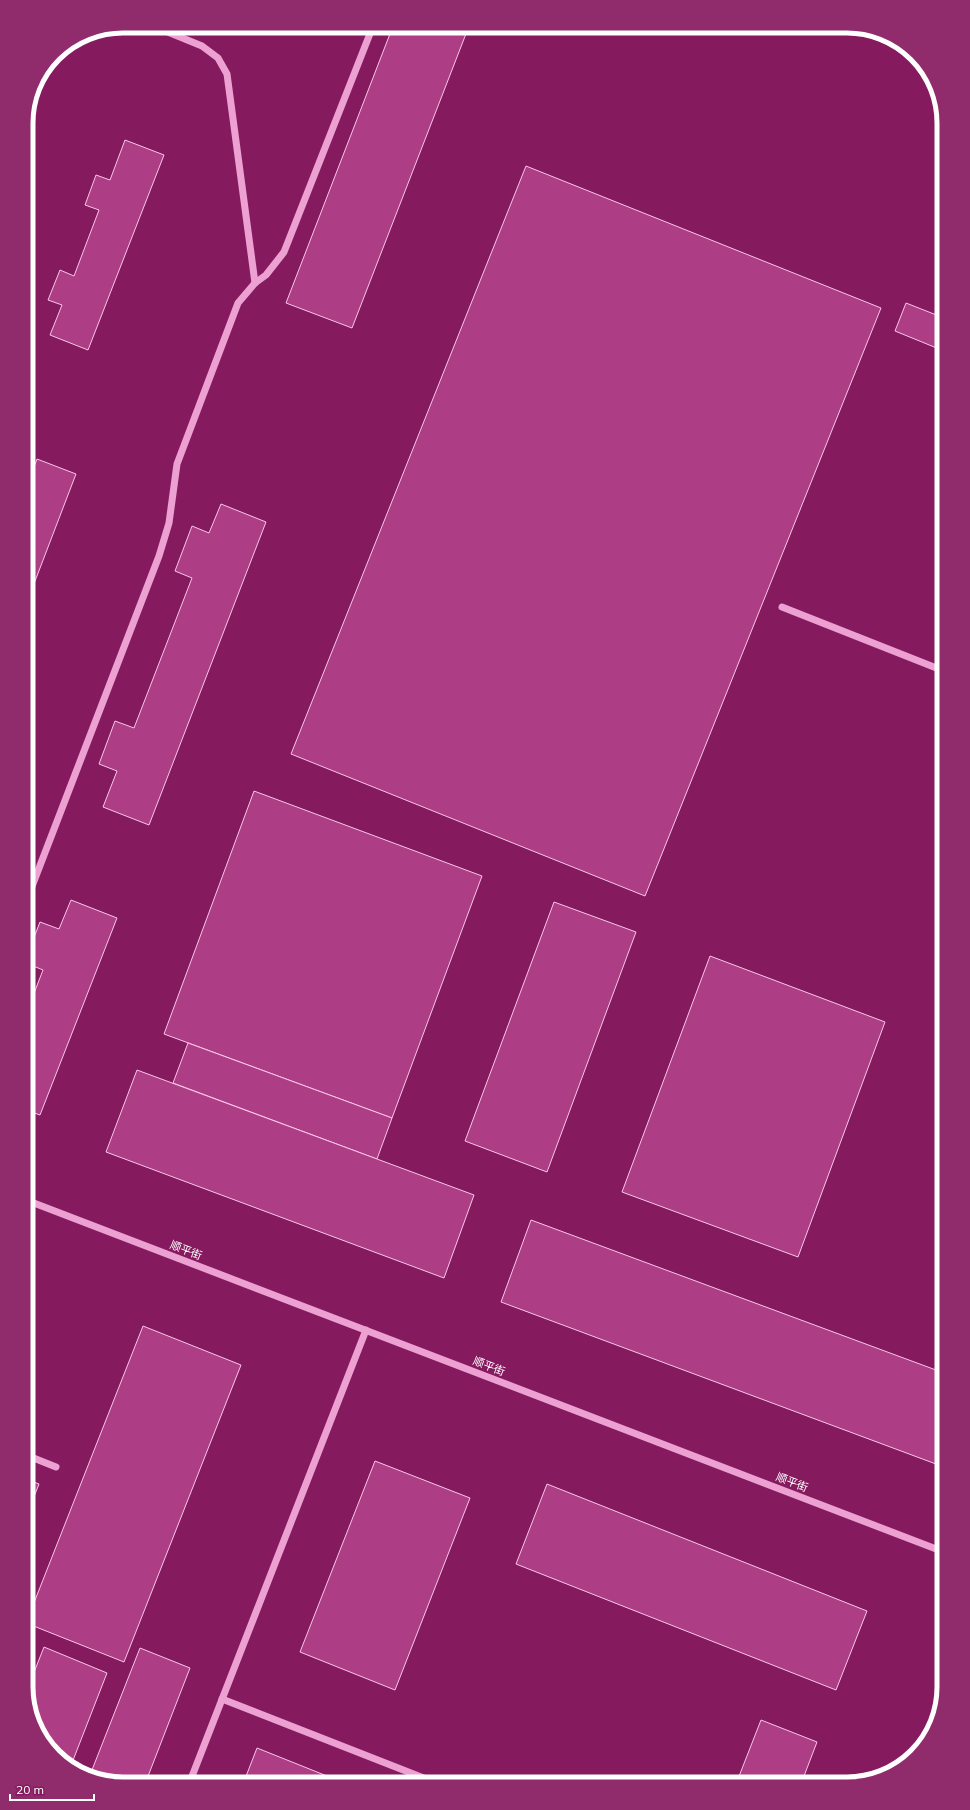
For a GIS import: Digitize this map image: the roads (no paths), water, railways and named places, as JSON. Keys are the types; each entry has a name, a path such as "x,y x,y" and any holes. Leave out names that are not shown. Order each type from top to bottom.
{"street":[{"path":"170,33 202,46 218,58 227,74 255,283"},
{"path":"33,884 159,556 169,523 177,464 238,303 255,283 266,275 284,252 370,33"},
{"path":"782,607 937,668"},
{"name":"顺平街","path":"33,1203 937,1549"},
{"path":"192,1777 366,1330"},
{"path":"33,1458 56,1467"},
{"path":"222,1699 421,1777"}]}
